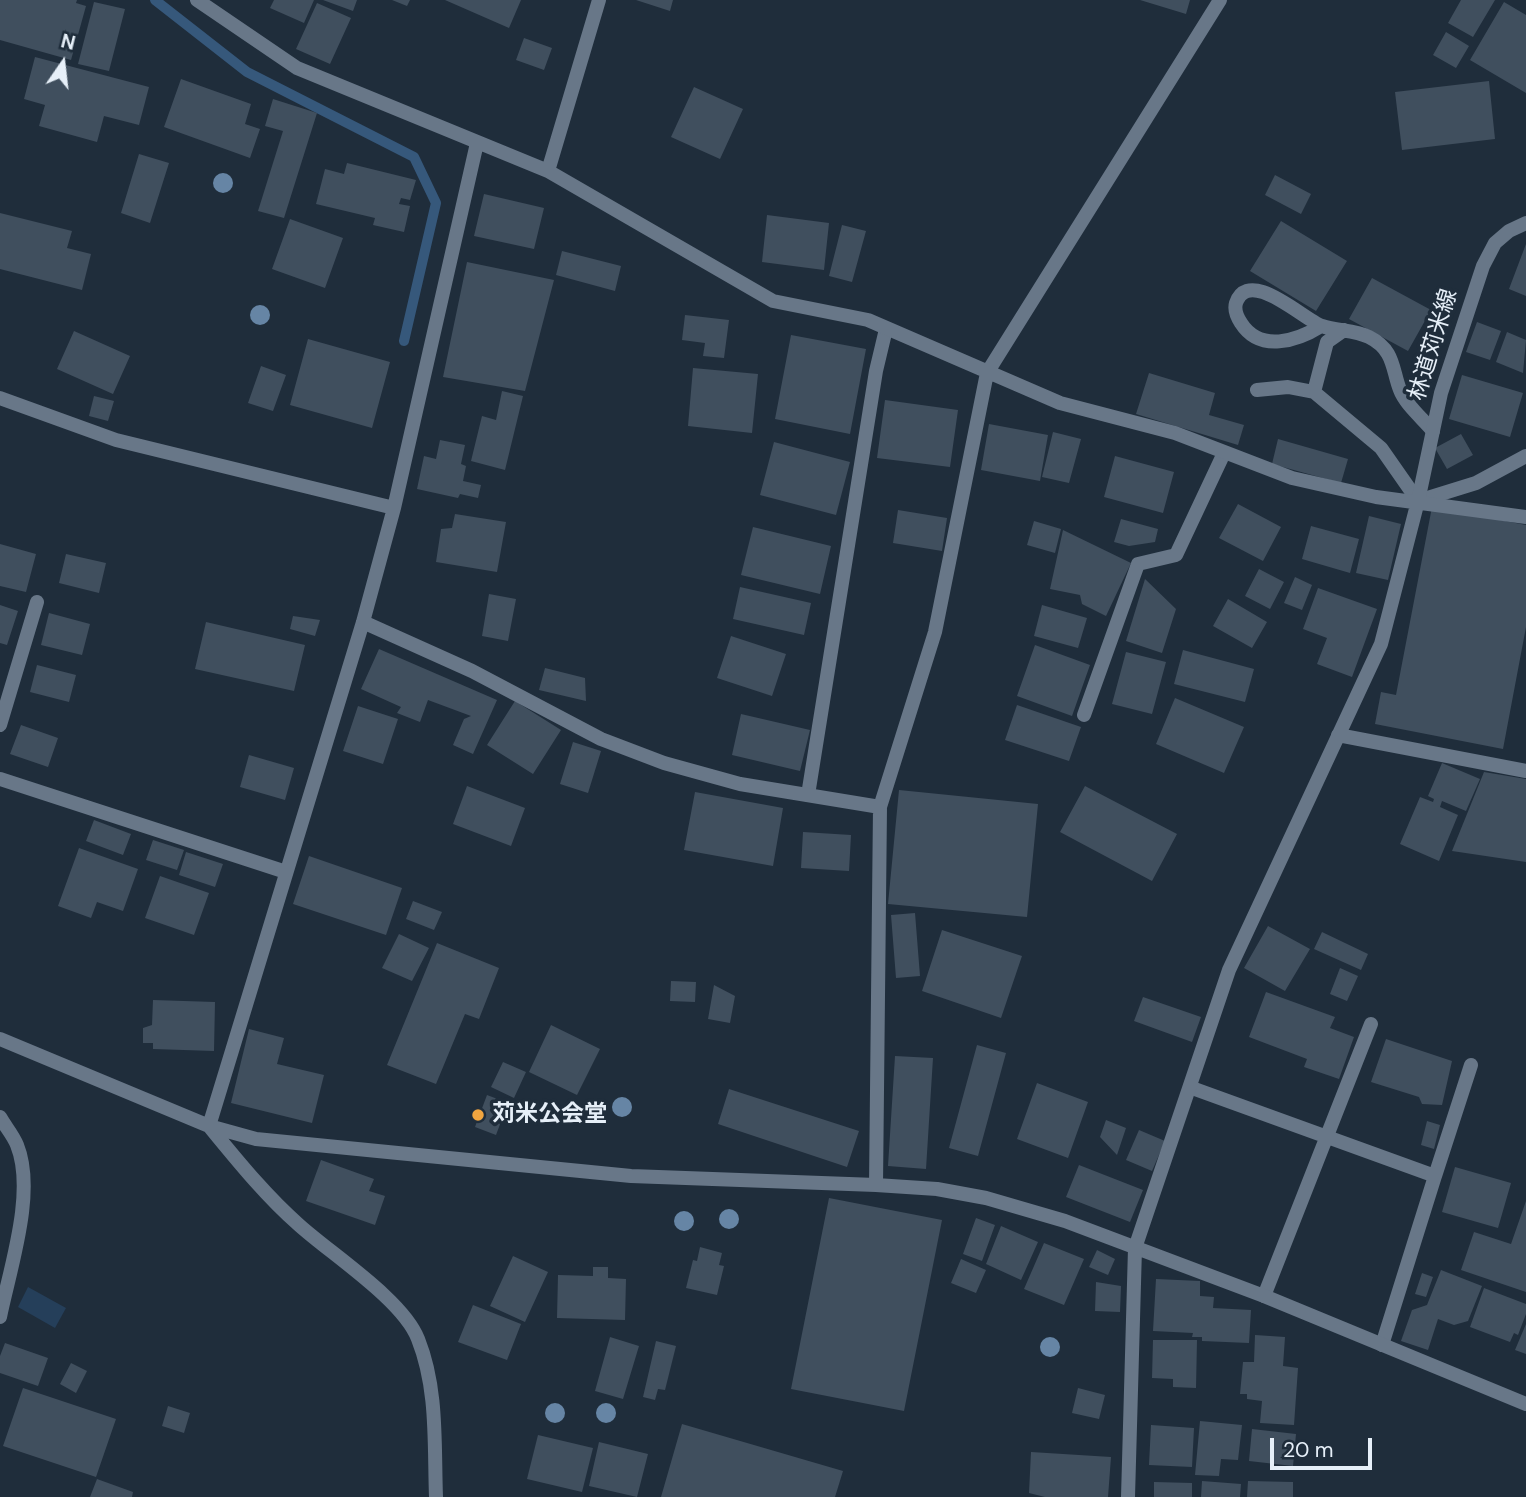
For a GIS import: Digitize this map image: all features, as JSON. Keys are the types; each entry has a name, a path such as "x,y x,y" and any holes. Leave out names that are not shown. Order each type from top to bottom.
{"street":[{"path":"197,0 297,68 548,171 773,301 868,320 1060,403 1175,433 1292,478 1376,497 1526,517"},
{"path":"548,171 599,0"},
{"path":"876,1185 880,807 935,632 987,373 1220,0"},
{"path":"209,1126 363,622 394,508 477,143"},
{"name":"林道苅米線","path":"1128,1497 1135,1248 1192,1087 1229,970 1381,644 1418,501 1441,393 1483,266 1495,243 1508,231 1526,223"},
{"path":"1321,326 1296,339 1273,343 1243,327 1236,316 1236,303 1243,293 1253,290 1265,292 1321,326 1370,337 1394,361 1400,391 1433,431"},
{"path":"808,795 876,371 886,329"},
{"path":"1314,392 1327,342 1344,330"},
{"path":"1257,390 1288,387 1314,392 1381,448 1418,501"},
{"path":"0,398 129,443 394,508"},
{"path":"1084,715 1138,564 1176,555 1224,453"},
{"path":"1418,501 1476,483 1526,456"},
{"path":"0,725 37,602"},
{"path":"363,622 472,671 601,739 664,764 740,784 880,807"},
{"path":"1338,735 1526,771"},
{"path":"0,779 286,872"},
{"path":"1264,1296 1371,1024"},
{"path":"0,1039 209,1126 256,1139 631,1176 876,1185 937,1189 986,1198 1065,1221 1264,1296 1526,1404"},
{"path":"1382,1345 1471,1065"},
{"path":"1192,1087 1435,1176"},
{"path":"0,1117 17,1145 23,1174 24,1200 0,1317"},
{"path":"209,1126 248,1173 297,1223 391,1302 417,1336 432,1386 436,1497"}],"shaded area":[{"path":"28,1287 66,1308 55,1328 18,1307"}],"building":[{"path":"0,0 77,0 76,3 86,6 71,60 0,40"},
{"path":"274,0 314,0 304,23 270,8"},
{"path":"323,0 357,0 353,11"},
{"path":"392,0 410,0 407,6"},
{"path":"445,0 521,0 509,28"},
{"path":"636,0 673,0 670,11"},
{"path":"1140,0 1190,0 1186,14"},
{"path":"1461,0 1495,0 1473,37 1448,23"},
{"path":"94,2 125,9 109,71 78,64"},
{"path":"1504,2 1526,15 1526,93 1470,60"},
{"path":"317,3 351,18 330,64 296,49"},
{"path":"1446,32 1469,46 1456,68 1433,55"},
{"path":"524,38 552,48 544,70 516,60"},
{"path":"35,57 149,87 139,125 104,116 97,142 39,126 45,105 24,99"},
{"path":"181,79 251,104 245,124 260,129 250,158 164,127"},
{"path":"1489,81 1495,139 1402,150 1395,92"},
{"path":"694,87 743,109 720,159 671,137"},
{"path":"273,99 317,113 284,218 258,211 283,131 265,126"},
{"path":"139,154 169,163 150,223 121,213"},
{"path":"347,163 416,180 410,200 401,198 399,204 410,206 404,232 373,225 375,218 316,204 325,169 344,174"},
{"path":"1275,175 1311,194 1301,214 1265,195"},
{"path":"484,194 544,208 534,249 474,236"},
{"path":"0,213 72,231 67,248 91,254 82,290 0,269"},
{"path":"767,215 829,223 824,270 762,262"},
{"path":"290,219 343,238 325,288 272,269"},
{"path":"1281,221 1347,261 1316,311 1250,271"},
{"path":"842,225 866,231 852,282 829,276"},
{"path":"1526,244 1526,296 1509,289"},
{"path":"562,251 621,266 615,291 556,275"},
{"path":"467,262 554,280 525,391 443,377"},
{"path":"1372,278 1431,310 1408,351 1349,319"},
{"path":"685,315 729,320 724,358 703,356 705,343 682,340"},
{"path":"1477,322 1501,331 1490,360 1466,352"},
{"path":"74,331 130,356 113,394 57,369"},
{"path":"1507,332 1526,340 1523,373 1496,362"},
{"path":"791,335 866,349 850,434 775,419"},
{"path":"308,339 390,362 372,428 290,405"},
{"path":"261,366 286,375 273,411 248,403"},
{"path":"693,368 758,374 752,433 688,426"},
{"path":"1149,373 1215,393 1209,415 1244,425 1238,445 1136,414"},
{"path":"1462,375 1523,393 1510,437 1449,419"},
{"path":"502,391 523,396 505,470 471,461 482,416 496,420"},
{"path":"94,396 114,401 108,421 89,416"},
{"path":"885,400 958,410 950,467 877,458"},
{"path":"989,424 1048,435 1040,481 981,470"},
{"path":"1053,432 1081,439 1069,483 1042,477"},
{"path":"1461,434 1473,455 1447,469 1435,448"},
{"path":"1278,439 1348,459 1341,483 1272,464"},
{"path":"440,440 465,445 461,464 466,466 463,481 481,485 478,498 460,494 458,498 417,489 424,456 436,459"},
{"path":"774,442 850,462 836,515 760,495"},
{"path":"1115,456 1174,472 1163,513 1104,497"},
{"path":"1238,504 1281,527 1263,561 1219,538"},
{"path":"1432,507 1526,525 1526,627 1503,749 1375,724 1381,692 1396,695"},
{"path":"898,510 947,518 942,551 893,543"},
{"path":"455,514 506,522 497,572 436,562 441,529 452,528"},
{"path":"1369,516 1401,524 1388,580 1356,573"},
{"path":"1121,519 1158,529 1155,542 1129,546 1114,542"},
{"path":"1034,521 1061,529 1055,553 1027,545"},
{"path":"1311,526 1359,539 1350,573 1302,559"},
{"path":"753,527 831,546 820,594 741,575"},
{"path":"1063,530 1131,563 1106,616 1082,604 1080,595 1050,589"},
{"path":"0,544 36,554 26,592 0,586"},
{"path":"66,554 106,563 99,593 59,583"},
{"path":"1259,569 1284,582 1270,609 1245,596"},
{"path":"1295,577 1312,585 1302,610 1284,603"},
{"path":"1145,579 1176,609 1162,653 1126,641"},
{"path":"740,587 811,603 804,635 733,619"},
{"path":"1318,588 1377,609 1352,677 1317,664 1327,638 1303,629"},
{"path":"489,594 516,599 508,641 482,636"},
{"path":"1228,599 1267,622 1252,648 1213,626"},
{"path":"0,605 18,611 7,645 0,643"},
{"path":"1042,605 1087,618 1078,648 1034,636"},
{"path":"49,613 90,624 82,655 41,645"},
{"path":"293,616 320,620 315,636 290,629"},
{"path":"206,622 305,645 294,691 195,669"},
{"path":"731,636 786,654 772,696 717,678"},
{"path":"1035,645 1090,665 1072,716 1017,696"},
{"path":"379,649 497,700 473,754 453,745 464,719 471,716 428,700 420,722 397,713 401,707 361,689"},
{"path":"1183,650 1254,669 1245,702 1174,684"},
{"path":"1126,652 1166,662 1152,714 1112,704"},
{"path":"37,665 76,675 69,702 30,692"},
{"path":"545,668 585,678 586,701 539,690"},
{"path":"1175,698 1244,727 1224,773 1156,744"},
{"path":"515,701 561,730 533,774 487,745"},
{"path":"1017,705 1081,727 1069,761 1005,740"},
{"path":"358,706 398,719 383,764 343,751"},
{"path":"741,714 810,730 800,771 732,755"},
{"path":"21,725 58,738 48,767 10,754"},
{"path":"573,742 601,751 588,793 560,784"},
{"path":"249,755 294,768 285,800 240,787"},
{"path":"1442,763 1480,779 1466,811 1442,801 1440,807 1458,815 1439,861 1400,844 1420,797 1433,802 1434,799 1428,796"},
{"path":"1484,772 1526,779 1526,862 1452,851"},
{"path":"467,786 525,808 511,846 453,824"},
{"path":"1085,786 1177,834 1152,881 1060,832"},
{"path":"899,790 1038,804 1027,917 888,904"},
{"path":"695,792 783,808 773,866 684,850"},
{"path":"94,820 131,834 123,855 86,841"},
{"path":"803,832 851,835 849,871 801,868"},
{"path":"153,840 184,850 177,870 146,860"},
{"path":"79,848 138,869 123,911 97,902 91,918 58,906"},
{"path":"186,852 223,864 215,887 179,875"},
{"path":"309,856 402,888 386,935 293,904"},
{"path":"160,876 209,893 194,935 145,918"},
{"path":"413,901 442,912 434,930 406,919"},
{"path":"915,913 920,976 896,978 891,915"},
{"path":"1268,926 1310,949 1285,991 1244,968"},
{"path":"942,930 1022,956 1001,1018 922,991"},
{"path":"1322,932 1368,954 1361,970 1314,949"},
{"path":"399,934 429,948 412,981 382,968"},
{"path":"437,943 499,968 479,1019 465,1014 436,1084 387,1065"},
{"path":"1340,968 1358,976 1347,1001 1330,994"},
{"path":"671,981 696,982 695,1002 670,1001"},
{"path":"714,985 735,996 730,1023 708,1019"},
{"path":"1266,992 1335,1017 1330,1028 1354,1037 1339,1079 1304,1067 1307,1059 1249,1037"},
{"path":"1143,997 1201,1017 1192,1042 1134,1021"},
{"path":"153,1000 215,1002 214,1051 153,1049 153,1043 143,1043 143,1028 152,1025"},
{"path":"551,1025 600,1049 577,1095 529,1072"},
{"path":"249,1029 284,1038 277,1064 324,1075 312,1123 231,1103"},
{"path":"1386,1039 1452,1061 1442,1105 1422,1104 1419,1097 1371,1082"},
{"path":"977,1045 1006,1053 978,1156 949,1148"},
{"path":"895,1056 933,1058 926,1169 888,1166"},
{"path":"503,1062 526,1072 514,1098 491,1087"},
{"path":"1037,1083 1088,1102 1068,1158 1017,1139"},
{"path":"729,1089 859,1131 847,1167 718,1124"},
{"path":"487,1095 508,1103 496,1135 475,1127"},
{"path":"1106,1120 1126,1128 1117,1155 1100,1137"},
{"path":"1427,1121 1440,1125 1434,1149 1421,1145"},
{"path":"1139,1130 1165,1141 1152,1171 1126,1160"},
{"path":"321,1160 374,1179 369,1191 385,1196 375,1225 306,1201"},
{"path":"1079,1165 1143,1190 1130,1222 1066,1197"},
{"path":"1455,1167 1511,1183 1498,1228 1442,1212"},
{"path":"829,1198 942,1220 904,1411 791,1389"},
{"path":"1526,1201 1526,1292 1461,1270 1474,1232 1511,1244"},
{"path":"976,1218 995,1225 982,1261 963,1254"},
{"path":"1001,1226 1038,1242 1021,1280 986,1264"},
{"path":"1044,1243 1084,1259 1064,1305 1024,1289"},
{"path":"700,1247 722,1253 719,1265 724,1266 717,1295 686,1288 693,1260 697,1261"},
{"path":"1097,1250 1115,1259 1108,1275 1089,1267"},
{"path":"513,1256 548,1272 525,1322 490,1306"},
{"path":"961,1259 986,1270 976,1293 951,1283"},
{"path":"593,1267 608,1267 608,1278 626,1279 625,1320 557,1318 558,1275 593,1276"},
{"path":"1441,1270 1482,1286 1468,1321 1454,1325 1438,1319 1428,1350 1401,1341 1412,1310 1427,1305"},
{"path":"1422,1273 1433,1277 1426,1297 1415,1294"},
{"path":"1156,1279 1200,1281 1200,1296 1214,1297 1213,1308 1251,1310 1249,1343 1202,1341 1202,1337 1192,1337 1193,1333 1153,1331"},
{"path":"1096,1282 1121,1286 1120,1312 1095,1311"},
{"path":"1484,1288 1526,1304 1526,1314 1518,1335 1514,1333 1510,1342 1470,1327"},
{"path":"473,1305 521,1324 507,1360 458,1342"},
{"path":"1526,1324 1526,1354 1515,1350"},
{"path":"1255,1335 1285,1337 1283,1366 1298,1368 1294,1425 1260,1423 1262,1401 1247,1399 1247,1394 1240,1394 1243,1362 1254,1362"},
{"path":"610,1337 639,1346 623,1399 595,1391"},
{"path":"1153,1340 1197,1340 1196,1388 1173,1387 1173,1379 1152,1378"},
{"path":"656,1341 676,1346 665,1390 658,1389 655,1400 643,1397"},
{"path":"5,1343 48,1358 38,1386 0,1373 0,1356"},
{"path":"71,1363 87,1371 76,1393 60,1384"},
{"path":"23,1388 116,1419 96,1477 3,1446"},
{"path":"1078,1388 1105,1395 1099,1419 1072,1413"},
{"path":"168,1406 190,1413 184,1433 162,1426"},
{"path":"1200,1421 1242,1425 1238,1460 1221,1459 1219,1476 1195,1475"},
{"path":"682,1424 843,1471 835,1497 661,1497"},
{"path":"1151,1425 1194,1428 1192,1467 1149,1465"},
{"path":"1252,1429 1296,1434 1293,1466 1249,1461"},
{"path":"538,1435 593,1448 582,1492 527,1479"},
{"path":"599,1442 648,1454 637,1497 589,1486"},
{"path":"1031,1452 1111,1457 1108,1497 1045,1497 1029,1493"},
{"path":"97,1479 133,1492 132,1497 90,1497"},
{"path":"1202,1481 1241,1484 1240,1497 1201,1497"},
{"path":"1248,1481 1293,1482 1293,1497 1247,1497"},
{"path":"1154,1482 1192,1483 1192,1497 1154,1497"}],"waterway":[{"path":"155,0 247,72 414,157 436,203 404,341"}],"place":[{"name":"苅米公会堂","path":"478,1115"}]}
